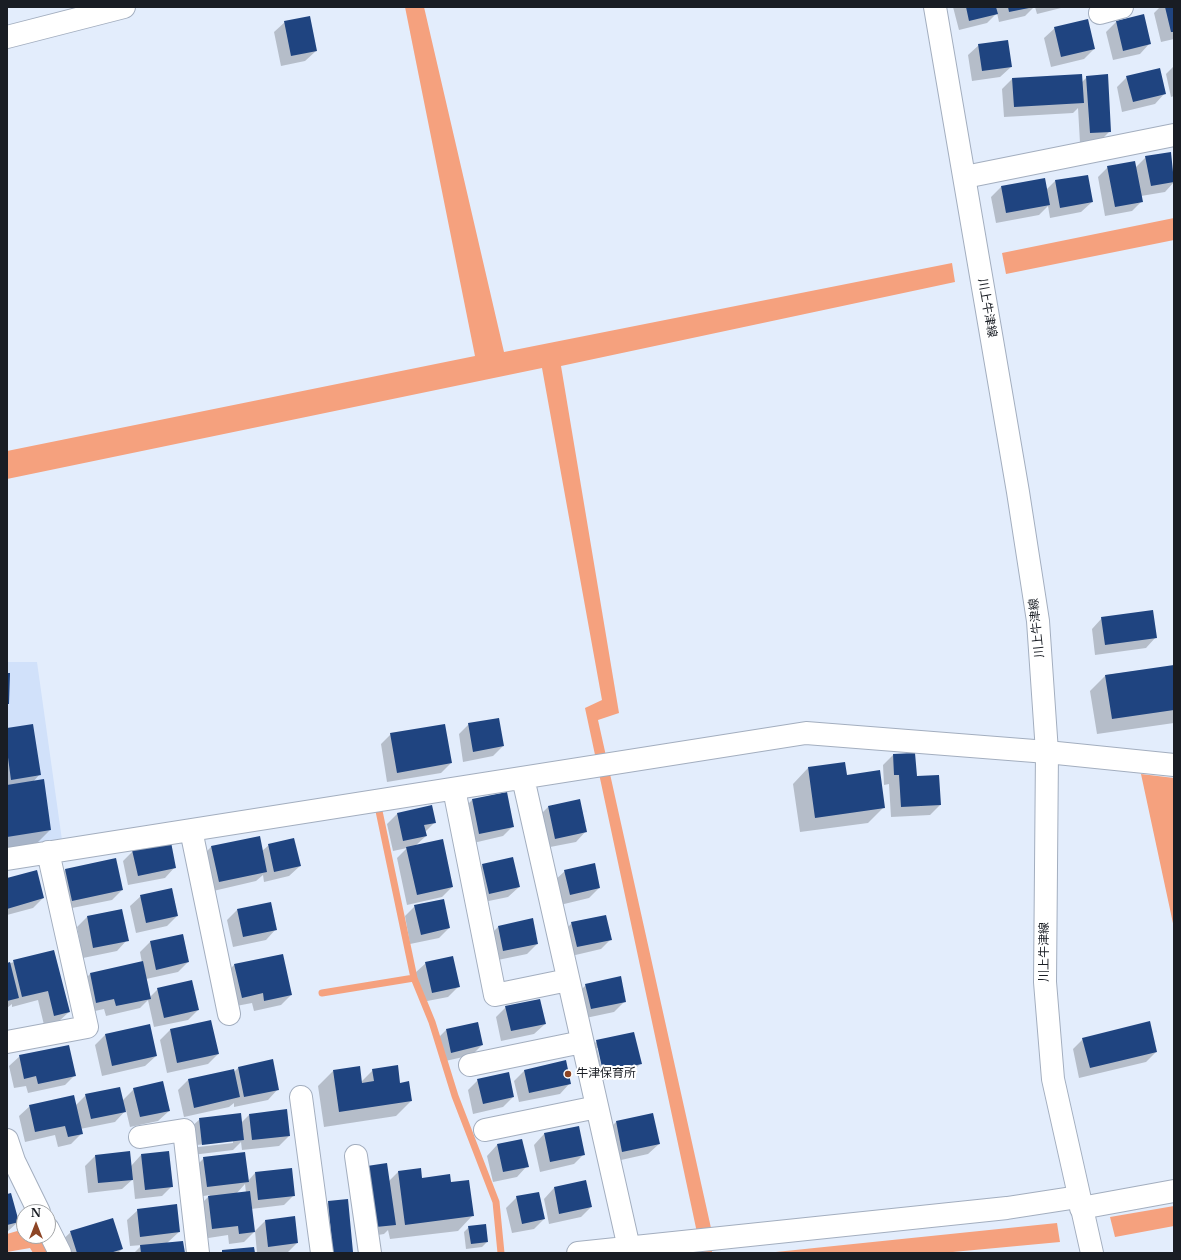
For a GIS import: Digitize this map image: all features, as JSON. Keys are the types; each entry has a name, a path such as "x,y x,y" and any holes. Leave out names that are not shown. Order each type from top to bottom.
{"street":[{"path":"7,37 124,7"},
{"name":"川上牛津線","path":"935,7 1018,492 1038,621 1048,752 1045,982 1053,1079 1079,1202 1092,1253"},
{"path":"1100,13 1122,7"},
{"path":"965,177 1174,135"},
{"path":"7,859 806,733 1048,752 1174,765"},
{"path":"523,778 629,1248"},
{"path":"454,789 495,995 568,980"},
{"path":"191,830 229,1014"},
{"path":"7,1042 87,1027 48,852"},
{"path":"470,1065 582,1042"},
{"path":"301,1098 322,1253"},
{"path":"485,1130 597,1107"},
{"path":"140,1137 184,1130 198,1253"},
{"path":"7,1140 14,1161 35,1204"},
{"path":"356,1156 370,1253"},
{"path":"578,1253 691,1241 725,1245 1007,1208 1079,1202 1174,1191"},
{"path":"56,1244 60,1253"}],"shaded area":[{"path":"405,7 424,7 504,352 952,263 955,282 561,366 619,713 598,720 711,1228 712,1253 699,1253 696,1228 585,708 602,700 542,368 7,479 7,451 475,356"},
{"path":"1174,218 1174,240 1006,274 1002,253"},
{"path":"7,662 37,662 62,840 7,848"},
{"path":"1141,774 1174,778 1174,928"},
{"path":"1174,1206 1174,1226 1115,1237 1110,1217"},
{"path":"1057,1223 1060,1242 942,1253 766,1253"},
{"path":"16,1231 16,1244 44,1244 48,1253 33,1253 30,1248 7,1252 7,1234"}],"building":[{"path":"966,7 996,7 998,14 969,21"},
{"path":"1008,7 1029,7 1029,8 1009,12"},
{"path":"1165,7 1174,7 1174,32 1171,32"},
{"path":"1144,14 1151,44 1123,51 1116,21"},
{"path":"310,16 317,51 291,56 284,21"},
{"path":"1088,19 1095,49 1061,57 1054,27"},
{"path":"1008,40 1012,67 982,71 978,44"},
{"path":"1160,68 1166,94 1133,102 1126,76"},
{"path":"1082,74 1084,103 1014,107 1012,78"},
{"path":"1108,74 1111,132 1090,133 1086,76"},
{"path":"1171,152 1174,182 1151,186 1145,156"},
{"path":"1135,161 1143,202 1115,207 1107,166"},
{"path":"1088,175 1093,202 1060,208 1055,180"},
{"path":"1045,178 1050,205 1006,213 1001,186"},
{"path":"1153,610 1157,638 1105,645 1101,617"},
{"path":"1174,665 1174,710 1112,719 1105,675"},
{"path":"7,673 10,673 9,704 7,704"},
{"path":"499,718 504,746 473,752 468,723"},
{"path":"33,724 41,775 11,780 7,750 7,728"},
{"path":"445,724 452,763 397,773 390,733"},
{"path":"915,753 917,776 939,775 941,805 901,807 899,775 894,775 893,754"},
{"path":"845,762 847,775 880,770 885,808 815,818 808,767"},
{"path":"44,779 51,830 7,837 7,785"},
{"path":"507,792 514,827 479,834 472,799"},
{"path":"580,799 587,832 555,839 548,806"},
{"path":"432,805 436,823 424,825 427,836 403,841 397,813"},
{"path":"260,836 267,872 219,882 211,846"},
{"path":"294,838 301,866 274,872 268,844"},
{"path":"443,839 453,887 417,895 406,847"},
{"path":"171,842 176,868 138,876 132,850"},
{"path":"513,857 520,887 489,894 482,864"},
{"path":"116,858 123,890 72,901 65,869"},
{"path":"595,863 600,888 570,895 564,870"},
{"path":"37,870 44,898 7,909 7,878"},
{"path":"172,888 178,916 146,923 140,895"},
{"path":"444,899 450,928 421,935 414,905"},
{"path":"271,902 277,930 243,937 237,909"},
{"path":"122,909 129,941 93,948 87,916"},
{"path":"606,915 612,940 577,947 571,922"},
{"path":"533,918 538,944 503,951 498,926"},
{"path":"183,934 189,962 156,970 150,941"},
{"path":"54,950 70,1012 54,1016 48,991 22,997 13,960"},
{"path":"283,954 292,995 264,1001 263,993 242,998 234,964"},
{"path":"453,956 460,987 432,993 425,962"},
{"path":"143,961 151,999 116,1006 114,999 96,1003 90,973"},
{"path":"10,962 19,998 7,1001 7,963"},
{"path":"621,976 626,1002 591,1009 585,984"},
{"path":"192,980 199,1010 164,1018 157,988"},
{"path":"540,999 546,1024 511,1031 505,1006"},
{"path":"211,1020 219,1054 177,1063 170,1029"},
{"path":"1150,1021 1157,1052 1090,1068 1082,1038"},
{"path":"478,1022 483,1045 451,1053 446,1029"},
{"path":"150,1024 157,1056 112,1066 105,1034"},
{"path":"634,1032 642,1064 603,1072 596,1040"},
{"path":"69,1045 76,1076 38,1084 36,1076 24,1079 19,1055"},
{"path":"273,1059 279,1090 244,1097 238,1067"},
{"path":"566,1060 571,1084 529,1093 524,1070"},
{"path":"398,1065 400,1083 409,1081 412,1101 339,1112 333,1070 360,1066 362,1083 374,1081 372,1069"},
{"path":"234,1069 240,1097 194,1108 188,1079"},
{"path":"509,1072 514,1097 483,1104 477,1079"},
{"path":"163,1081 170,1111 140,1117 133,1088"},
{"path":"120,1087 126,1112 91,1119 85,1094"},
{"path":"74,1095 83,1134 68,1137 65,1126 35,1132 29,1105"},
{"path":"287,1109 290,1136 252,1140 249,1114"},
{"path":"241,1113 244,1140 202,1145 199,1118"},
{"path":"653,1113 660,1144 622,1152 616,1121"},
{"path":"579,1126 585,1155 550,1162 544,1133"},
{"path":"522,1139 529,1167 503,1172 497,1144"},
{"path":"130,1151 133,1180 98,1183 95,1155"},
{"path":"169,1151 173,1187 145,1190 141,1154"},
{"path":"245,1152 249,1182 207,1187 203,1157"},
{"path":"387,1163 396,1225 376,1227 367,1166"},
{"path":"292,1168 295,1196 258,1200 255,1172"},
{"path":"421,1168 422,1178 450,1174 451,1182 469,1180 474,1216 405,1225 398,1171"},
{"path":"586,1180 592,1207 559,1214 554,1187"},
{"path":"250,1191 255,1232 239,1234 238,1226 212,1229 208,1196"},
{"path":"539,1192 545,1219 522,1224 516,1196"},
{"path":"11,1193 16,1211 16,1223 7,1225 7,1194"},
{"path":"348,1199 353,1252 333,1253 328,1201"},
{"path":"177,1204 180,1232 140,1237 137,1209"},
{"path":"295,1216 298,1243 268,1247 265,1220"},
{"path":"113,1218 123,1249 110,1253 77,1253 70,1231"},
{"path":"486,1224 488,1242 471,1244 468,1226"},
{"path":"183,1241 185,1253 141,1253 140,1245"},
{"path":"254,1247 255,1253 222,1253 222,1250"}],"waterway":[{"path":"379,811 414,978 432,1022 455,1096 496,1202 501,1253"},
{"path":"322,993 414,978"}],"place":[{"name":"牛津保育所","path":"568,1074"}]}
